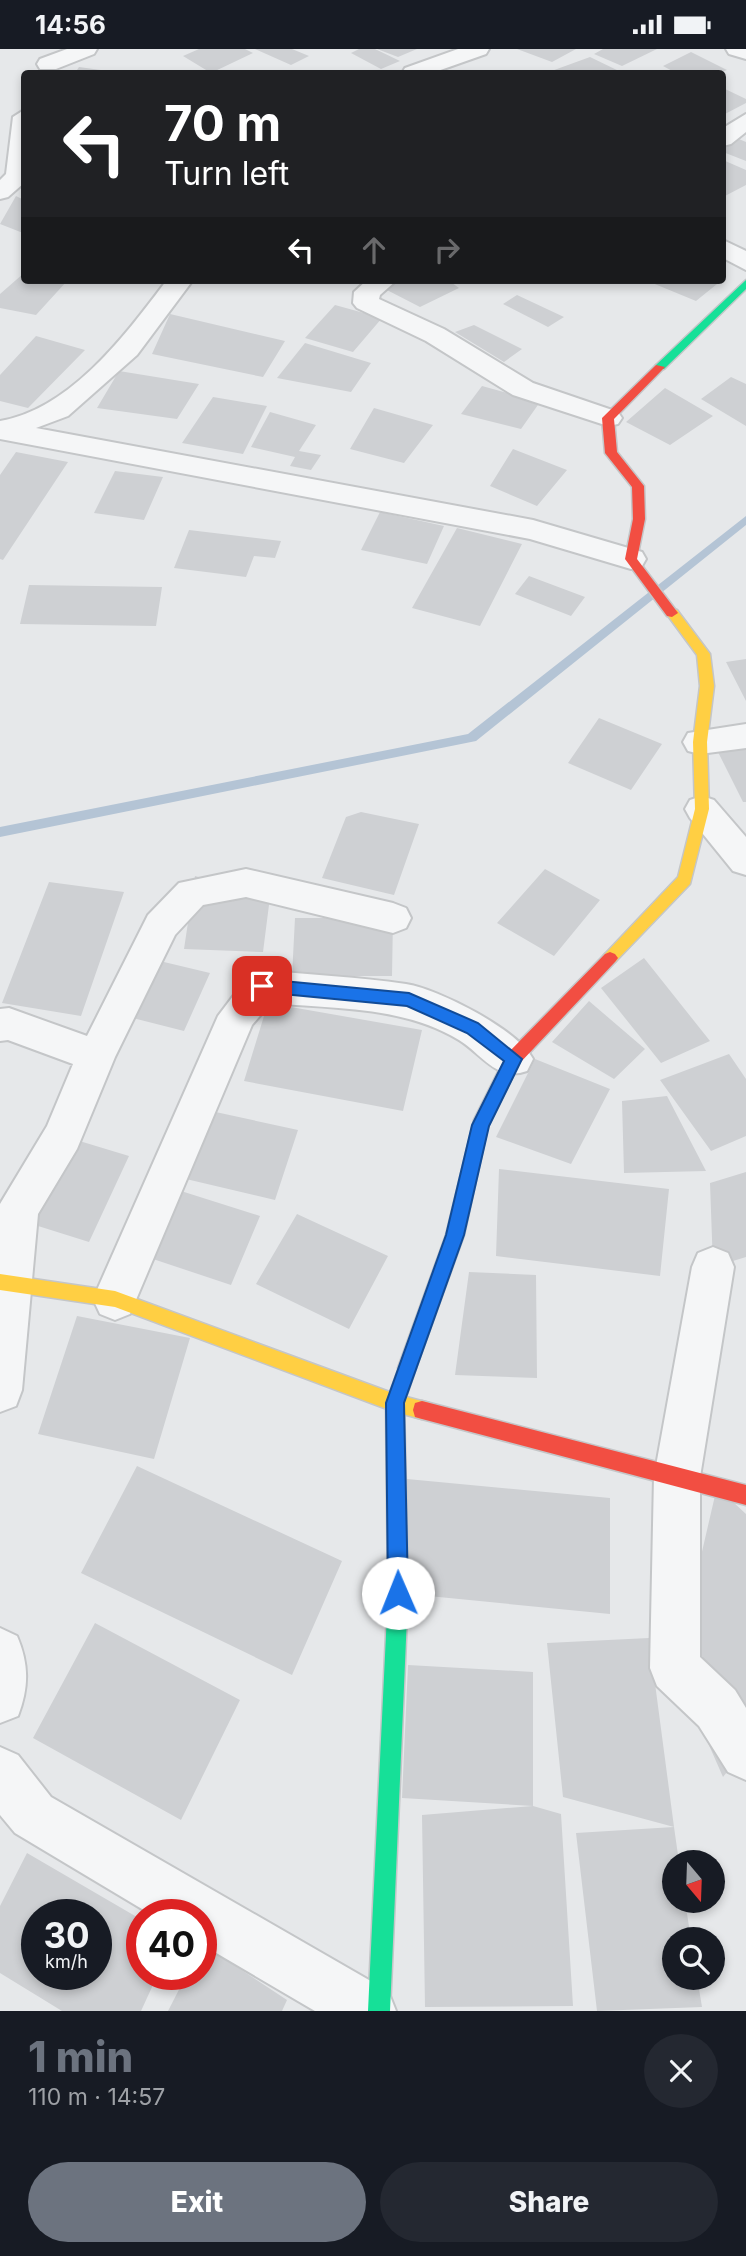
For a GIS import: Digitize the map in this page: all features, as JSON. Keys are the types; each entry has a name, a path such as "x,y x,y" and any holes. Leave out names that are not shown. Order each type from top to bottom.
{"street":[{"path":"48,62 86,49"},
{"path":"421,70 478,49"},
{"path":"737,49 746,53"},
{"path":"726,137 746,121"},
{"path":"0,192 18,176 21,146"},
{"path":"726,249 746,262"},
{"path":"608,418 678,353 746,283"},
{"path":"3,430 58,410 128,349 177,284"},
{"path":"378,284 367,292 366,303 435,335 523,389 608,418"},
{"path":"608,418 611,453 638,486 639,519 631,559"},
{"path":"3,430 533,530 631,559 703,655 707,686 700,742 702,809 685,880 513,1059 480,1125 455,1235 395,1403 398,1593 379,2011"},
{"path":"700,742 746,736"},
{"path":"702,809 746,861"},
{"path":"0,1390 5,1282 18,1210 63,1136 96,1056 161,925 192,893 246,883 393,918"},
{"path":"115,1299 237,1016 262,986 409,1000 472,1028 513,1059"},
{"path":"0,1025 9,1024 96,1056"},
{"path":"713,1267 677,1477 675,1668 717,1708 746,1754"},
{"path":"5,1282 115,1299 395,1403 746,1495"},
{"path":"0,1653 3,1684 0,1698"},
{"path":"0,1773 33,1815 368,2011"}],"building":[{"path":"199,49 245,49 253,53 217,70 206,70 183,56"},
{"path":"255,49 292,49 309,56 291,65"},
{"path":"359,49 375,49 400,61 381,69 351,53"},
{"path":"377,49 417,49 398,57"},
{"path":"517,49 576,49 552,62"},
{"path":"603,49 657,49 622,66 594,54"},
{"path":"691,52 727,70 670,70 663,66"},
{"path":"590,57 617,70 554,70"},
{"path":"79,67 101,70 77,70"},
{"path":"726,89 746,99 746,103 726,113"},
{"path":"734,137 746,142 746,161 726,153 726,143"},
{"path":"726,161 746,170 746,185 726,195"},
{"path":"16,196 21,198 21,232 0,224"},
{"path":"21,276 21,284 64,284 36,315 0,308 0,294"},
{"path":"394,284 454,284 459,288 420,307 385,289"},
{"path":"655,284 717,284 696,301"},
{"path":"517,295 564,317 548,327 503,304"},
{"path":"335,305 382,318 353,352 305,338"},
{"path":"170,314 285,341 263,377 152,354"},
{"path":"474,325 522,349 504,362 455,332"},
{"path":"36,336 85,350 28,408 0,401 0,375"},
{"path":"305,343 371,363 351,392 277,378"},
{"path":"119,371 199,384 177,419 97,408"},
{"path":"731,377 746,384 746,426 701,399"},
{"path":"482,386 540,402 521,429 461,414"},
{"path":"665,388 713,416 670,445 626,422"},
{"path":"213,397 267,406 243,454 182,443"},
{"path":"374,408 433,425 404,463 350,449"},
{"path":"270,412 316,425 299,451 321,455 311,470 290,466 295,457 251,447"},
{"path":"513,449 567,470 537,506 490,486"},
{"path":"16,452 68,462 3,560 0,559 0,475"},
{"path":"115,471 163,477 144,520 94,513"},
{"path":"380,512 444,526 427,564 361,550"},
{"path":"457,528 522,544 480,626 412,608"},
{"path":"189,530 281,541 275,558 254,556 246,577 174,568"},
{"path":"529,576 585,597 571,616 515,594"},
{"path":"29,585 162,587 156,626 20,624"},
{"path":"746,659 746,701 726,662"},
{"path":"599,718 662,744 631,790 568,763"},
{"path":"746,747 746,802 743,802 718,752"},
{"path":"361,812 419,824 394,895 322,878 346,817"},
{"path":"545,869 600,900 554,956 497,923"},
{"path":"195,876 270,897 263,952 184,949"},
{"path":"49,882 124,892 81,1016 2,1003"},
{"path":"295,918 393,918 392,976 292,976"},
{"path":"143,957 210,973 184,1031 117,1014"},
{"path":"644,958 710,1041 661,1063 601,988"},
{"path":"589,1001 645,1049 614,1079 552,1042"},
{"path":"268,1003 422,1030 403,1111 244,1081"},
{"path":"729,1054 746,1079 746,1136 711,1151 660,1080"},
{"path":"535,1059 610,1089 571,1164 496,1137"},
{"path":"667,1096 706,1171 624,1173 622,1101"},
{"path":"211,1111 298,1130 275,1200 186,1179"},
{"path":"63,1136 129,1156 89,1242 19,1220"},
{"path":"499,1169 669,1189 660,1276 496,1256"},
{"path":"746,1172 746,1257 713,1267 710,1183"},
{"path":"181,1191 260,1216 231,1285 150,1258"},
{"path":"297,1214 388,1256 349,1329 256,1284"},
{"path":"469,1272 536,1275 537,1378 455,1375"},
{"path":"77,1316 190,1338 154,1459 38,1434"},
{"path":"137,1466 342,1561 292,1675 81,1573"},
{"path":"407,1479 610,1498 610,1614 398,1593"},
{"path":"717,1487 746,1514 746,1748 723,1777 675,1668"},
{"path":"95,1623 240,1700 181,1820 33,1738"},
{"path":"649,1638 674,1827 563,1797 547,1643"},
{"path":"408,1665 533,1672 533,1806 402,1798"},
{"path":"533,1806 561,1814 573,2006 425,2007 422,1815"},
{"path":"674,1827 677,1850 662,1850 662,1913 687,1913 689,1927 662,1927 662,1990 699,1990 702,2007 597,2011 576,1833"},
{"path":"27,1853 106,1899 21,1899 21,1986 0,1973 0,1906"},
{"path":"112,1903 126,1911 126,1990 151,1990 141,2011 62,2011 28,1990 112,1990"},
{"path":"217,1954 287,2000 282,2011 168,2011 179,1990 217,1990"}],"waterway":[{"path":"0,832 472,738 746,519"}],"traffic: fast":[{"path":"660,367 746,283"},
{"path":"379,2011 398,1593 395,1403 407,1368"}],"traffic: slow":[{"path":"610,958 685,880 702,809 700,742 707,686 703,654 672,613"},
{"path":"0,1282 115,1299 395,1403 422,1410"}],"traffic: jam":[{"path":"660,367 608,418 611,453 638,486 639,519 631,559 672,613"},
{"path":"407,1368 455,1235 480,1125 513,1059 610,958"},
{"path":"422,1410 746,1495"}],"route":[{"path":"262,986 409,1000 472,1028 513,1059 480,1125 455,1235 395,1403 398,1593"}]}
